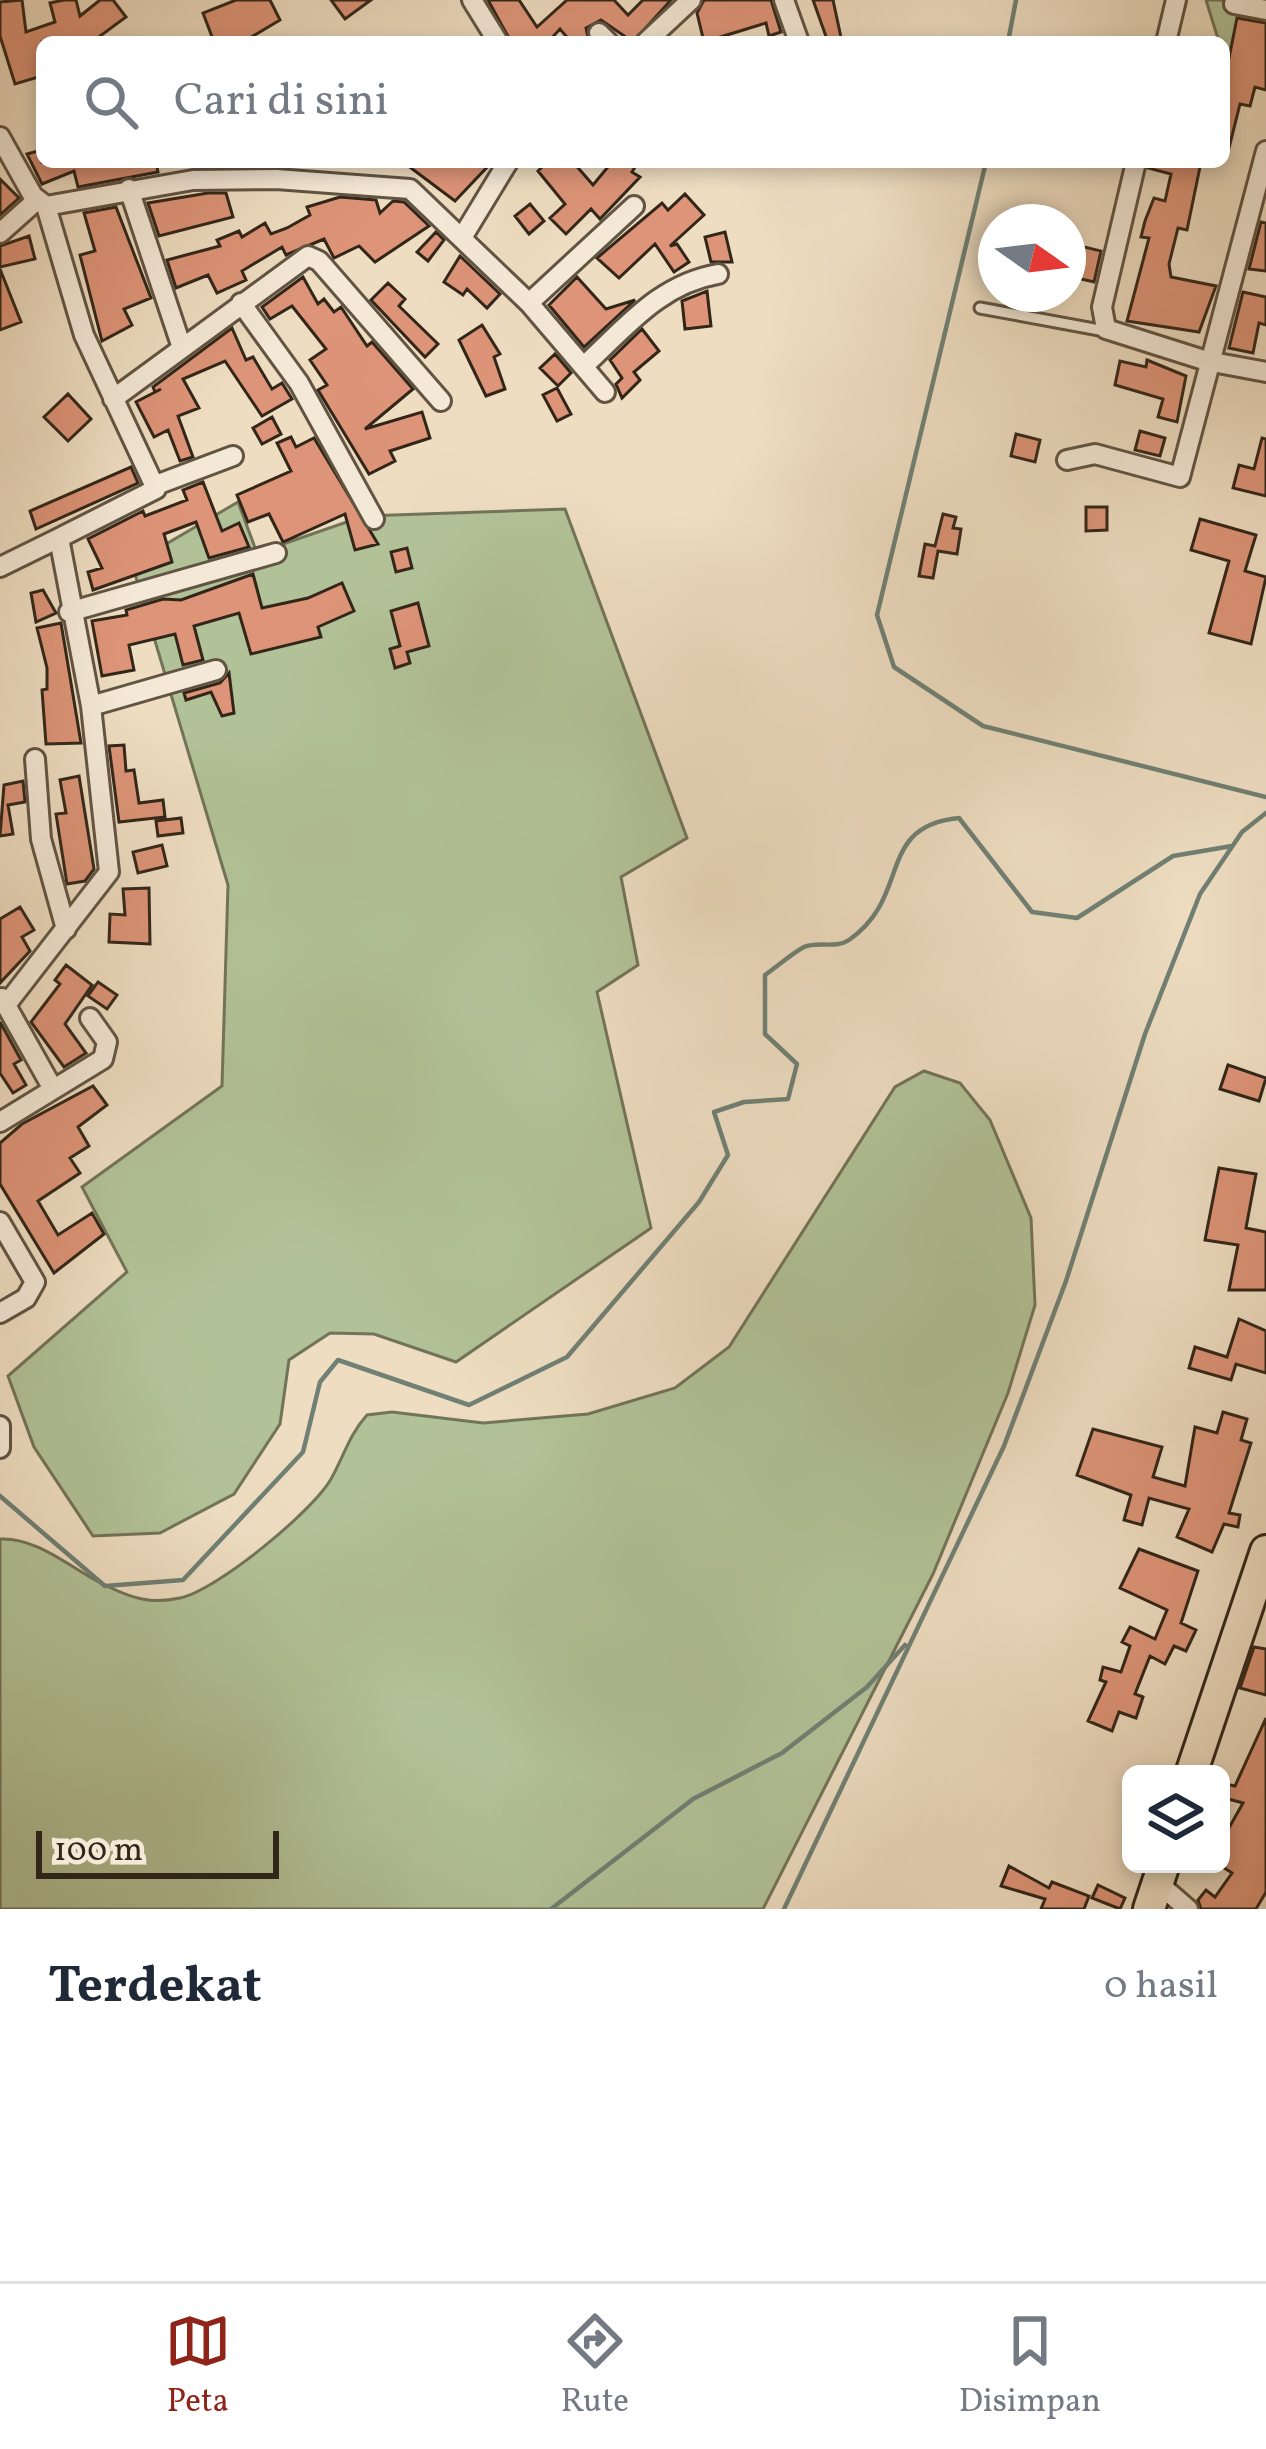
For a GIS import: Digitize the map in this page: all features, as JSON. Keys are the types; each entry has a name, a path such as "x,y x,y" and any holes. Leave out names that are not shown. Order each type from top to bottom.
{"main road":[{"path":"1195,1765 1266,1551"}],"street":[{"path":"472,0 494,36"},
{"path":"653,36 692,0"},
{"path":"784,0 797,36"},
{"path":"1167,36 1176,0"},
{"path":"1234,4 1266,10"},
{"path":"0,137 41,203 84,335 156,485"},
{"path":"1066,460 1095,454 1180,477 1266,151"},
{"path":"463,236 504,168"},
{"path":"1135,168 1102,307 1108,332 1210,362 1266,371"},
{"path":"0,233 41,203 193,180 276,178 398,186 424,198 463,236 529,303 605,392"},
{"path":"129,189 181,345"},
{"path":"529,303 634,206"},
{"path":"113,399 299,258 313,257 441,401"},
{"path":"585,365 662,292 685,280 718,274"},
{"path":"241,303 299,383 374,519"},
{"path":"0,567 150,496 156,485 233,456"},
{"path":"53,1090 3,999 109,872 92,706 69,612 59,538"},
{"path":"69,612 276,553"},
{"path":"92,706 216,670"},
{"path":"35,759 41,839 66,929"},
{"path":"0,1122 106,1053 107,1042 90,1018"},
{"path":"0,1222 35,1282 26,1298 0,1313"},
{"path":"0,1426 0,1448"},
{"path":"1157,1885 1188,1909"}],"lane":[{"path":"1001,312 1108,332"}],"green space":[{"path":"1206,0 1266,0 1266,86 1230,69 1230,36 1217,36"},
{"path":"238,502 257,553 364,516 565,509 687,838 621,877 638,965 597,992 651,1228 456,1362 374,1334 330,1333 289,1360 280,1424 234,1494 160,1533 93,1536 34,1447 8,1376 127,1272 82,1187 222,1086 228,885 132,564"},
{"path":"924,1071 960,1083 990,1120 1031,1218 1035,1305 1008,1393 933,1574 763,1909 0,1909 0,1539 43,1549 127,1595 180,1598 239,1566 305,1510 331,1479 367,1415 392,1412 483,1423 588,1414 675,1388 729,1347 895,1087"}],"building":[{"path":"22,0 26,32 55,22 50,3 64,0 76,0 80,16 100,0 113,0 126,17 100,36 36,36 36,78 15,84 0,36 0,2"},
{"path":"236,0 270,0 280,20 253,36 212,36 203,13"},
{"path":"331,0 371,0 345,19"},
{"path":"488,0 519,0 537,27 567,0 614,0 628,15 643,0 671,0 638,36 624,36 601,20 586,28 588,36 566,36 560,29 554,36 508,36"},
{"path":"704,0 771,0 781,32 769,36 766,23 724,36 703,36 697,13"},
{"path":"813,0 833,0 841,36 826,36"},
{"path":"1237,18 1266,23 1266,90 1255,87 1250,106 1240,104 1230,144 1230,53"},
{"path":"36,152 36,168 157,168 158,172 78,187 74,171 42,184 27,154"},
{"path":"411,168 486,168 455,201"},
{"path":"578,168 593,185 607,168 634,168 632,172 640,177 600,219 591,209 566,234 550,218 565,204 538,171"},
{"path":"1148,168 1200,168 1187,230 1178,228 1169,264 1171,277 1216,286 1199,332 1127,321 1149,238 1141,237 1145,221 1154,198 1165,201 1171,174"},
{"path":"0,179 19,198 0,215"},
{"path":"226,193 233,217 159,236 148,203"},
{"path":"685,194 704,215 670,246 677,244 689,262 674,272 655,244 619,278 597,258 662,203 668,210"},
{"path":"340,197 376,200 380,213 393,201 404,202 429,226 375,262 359,246 334,258 324,239 286,255 282,247 242,271 246,280 217,293 208,275 176,288 167,260 220,246 217,240 239,231 242,237 265,223 271,234 310,215 307,207"},
{"path":"530,204 544,221 529,234 515,216"},
{"path":"116,207 151,298 124,309 132,325 102,341 80,255 95,251 84,213"},
{"path":"1261,222 1266,223 1266,271 1249,269"},
{"path":"436,232 444,240 428,261 417,252"},
{"path":"725,232 732,262 711,262 705,237"},
{"path":"29,236 35,259 0,267 0,246"},
{"path":"1086,247 1101,251 1094,282 1086,280"},
{"path":"460,256 500,294 487,308 467,289 463,295 444,282"},
{"path":"0,269 21,322 0,330"},
{"path":"303,277 318,304 324,299 334,312 341,307 367,346 372,342 413,389 365,429 422,412 430,438 390,451 395,461 369,474 318,390 327,385 310,360 326,349 292,306 270,319 262,307"},
{"path":"577,277 606,309 635,300 584,347 549,305"},
{"path":"388,283 405,299 399,306 438,344 425,357 371,300"},
{"path":"707,291 711,326 685,329 682,301"},
{"path":"1243,292 1266,297 1266,325 1259,323 1253,353 1229,348"},
{"path":"482,325 500,354 494,357 505,389 486,396 459,340"},
{"path":"232,328 246,360 253,357 272,389 282,383 292,399 262,416 225,361 183,379 199,408 178,416 193,457 180,461 168,430 154,437 136,402 161,389 155,392 153,387"},
{"path":"642,329 659,351 634,372 640,380 622,398 616,384 622,378 610,360"},
{"path":"555,354 571,373 558,386 540,368"},
{"path":"1147,360 1186,376 1177,422 1158,417 1163,399 1115,385 1120,361 1146,367"},
{"path":"557,388 571,414 557,421 543,395"},
{"path":"68,394 91,419 68,441 44,417"},
{"path":"272,417 281,434 262,444 253,428"},
{"path":"1140,431 1165,438 1160,456 1135,450"},
{"path":"1016,434 1040,440 1035,462 1011,456"},
{"path":"291,437 296,447 314,438 378,544 355,550 345,514 283,542 269,514 248,522 237,495 291,471 277,443"},
{"path":"1262,438 1266,439 1266,496 1233,488 1239,465 1254,469"},
{"path":"131,467 138,483 36,529 30,511"},
{"path":"203,482 222,531 239,523 249,547 209,558 196,522 164,534 172,562 93,590 88,572 102,568 88,539 143,511 145,516 187,500 183,490"},
{"path":"1086,507 1107,507 1107,530 1086,531"},
{"path":"943,514 956,517 953,528 961,529 957,554 938,551 933,578 919,576 925,544 935,546"},
{"path":"1200,519 1256,535 1245,571 1266,577 1251,644 1209,633 1229,561 1191,550"},
{"path":"407,548 412,568 396,572 391,552"},
{"path":"253,574 262,608 308,598 342,583 354,611 318,627 321,637 251,654 239,613 194,626 203,660 183,665 175,634 129,645 134,670 102,676 92,621 127,615 126,610 163,599 181,600"},
{"path":"43,590 56,613 36,622 31,593"},
{"path":"418,603 429,646 407,652 410,663 395,668 390,649 400,646 391,611"},
{"path":"61,623 81,743 46,744 42,690 47,689 47,668 37,628"},
{"path":"229,673 234,713 222,716 211,692 186,700 184,693 220,683"},
{"path":"124,745 126,771 134,770 139,803 163,800 165,817 119,822 109,746"},
{"path":"79,776 94,869 85,881 67,884 56,814 66,813 60,780"},
{"path":"23,781 25,802 8,805 13,834 0,836 4,785"},
{"path":"181,818 183,833 158,836 156,821"},
{"path":"162,845 167,866 138,873 133,852"},
{"path":"149,888 150,944 109,942 110,914 125,915 123,889"},
{"path":"20,907 34,930 22,937 30,951 0,983 0,919"},
{"path":"66,965 92,985 65,1024 86,1053 64,1067 31,1022 60,984 55,980"},
{"path":"98,982 117,995 107,1009 88,996"},
{"path":"0,1022 21,1060 14,1064 26,1085 13,1093 0,1073"},
{"path":"1228,1065 1266,1078 1259,1101 1220,1089"},
{"path":"93,1086 107,1105 78,1127 89,1146 70,1158 80,1173 38,1201 58,1235 92,1213 104,1234 54,1273 0,1184 0,1143 22,1124"},
{"path":"1219,1168 1256,1174 1246,1228 1266,1232 1266,1290 1229,1290 1238,1245 1205,1240"},
{"path":"1239,1319 1266,1331 1266,1373 1236,1364 1231,1380 1189,1368 1195,1347 1227,1357"},
{"path":"1223,1412 1247,1419 1241,1440 1251,1443 1229,1513 1240,1515 1238,1527 1224,1524 1212,1552 1177,1537 1189,1509 1149,1498 1142,1525 1124,1520 1131,1495 1077,1475 1093,1429 1162,1447 1153,1477 1185,1486 1195,1427 1217,1433"},
{"path":"1139,1549 1198,1571 1181,1623 1196,1630 1186,1651 1174,1646 1165,1664 1150,1656 1135,1694 1143,1697 1136,1718 1119,1712 1112,1731 1088,1721 1106,1682 1100,1680 1103,1667 1121,1672 1130,1646 1122,1642 1130,1627 1155,1639 1167,1610 1120,1588"},
{"path":"1254,1647 1266,1649 1266,1695 1240,1688"},
{"path":"1266,1718 1266,1892 1256,1909 1201,1909 1198,1900 1206,1890 1215,1897 1232,1873 1230,1826 1243,1803 1230,1799 1230,1785 1235,1786"},
{"path":"1009,1866 1049,1888 1052,1882 1089,1896 1084,1909 1041,1909 1045,1899 1001,1886"},
{"path":"1098,1885 1125,1898 1120,1909 1092,1898"}],"waterway":[{"path":"1009,36 1016,0"},
{"path":"985,168 877,615 894,667 983,726 1266,797"},
{"path":"784,1909 1004,1446 1066,1281 1145,1034 1200,894 1242,832 1266,813"},
{"path":"0,1496 105,1586 183,1580 303,1452 320,1382 338,1360 469,1405 567,1357 699,1202 728,1155 714,1112 744,1102 788,1099 797,1064 765,1034 765,975 804,947 844,943 868,923 915,834 959,818 1032,912 1077,918 1173,856 1232,846"},
{"path":"551,1909 693,1799 782,1753 867,1687 905,1645"}]}
